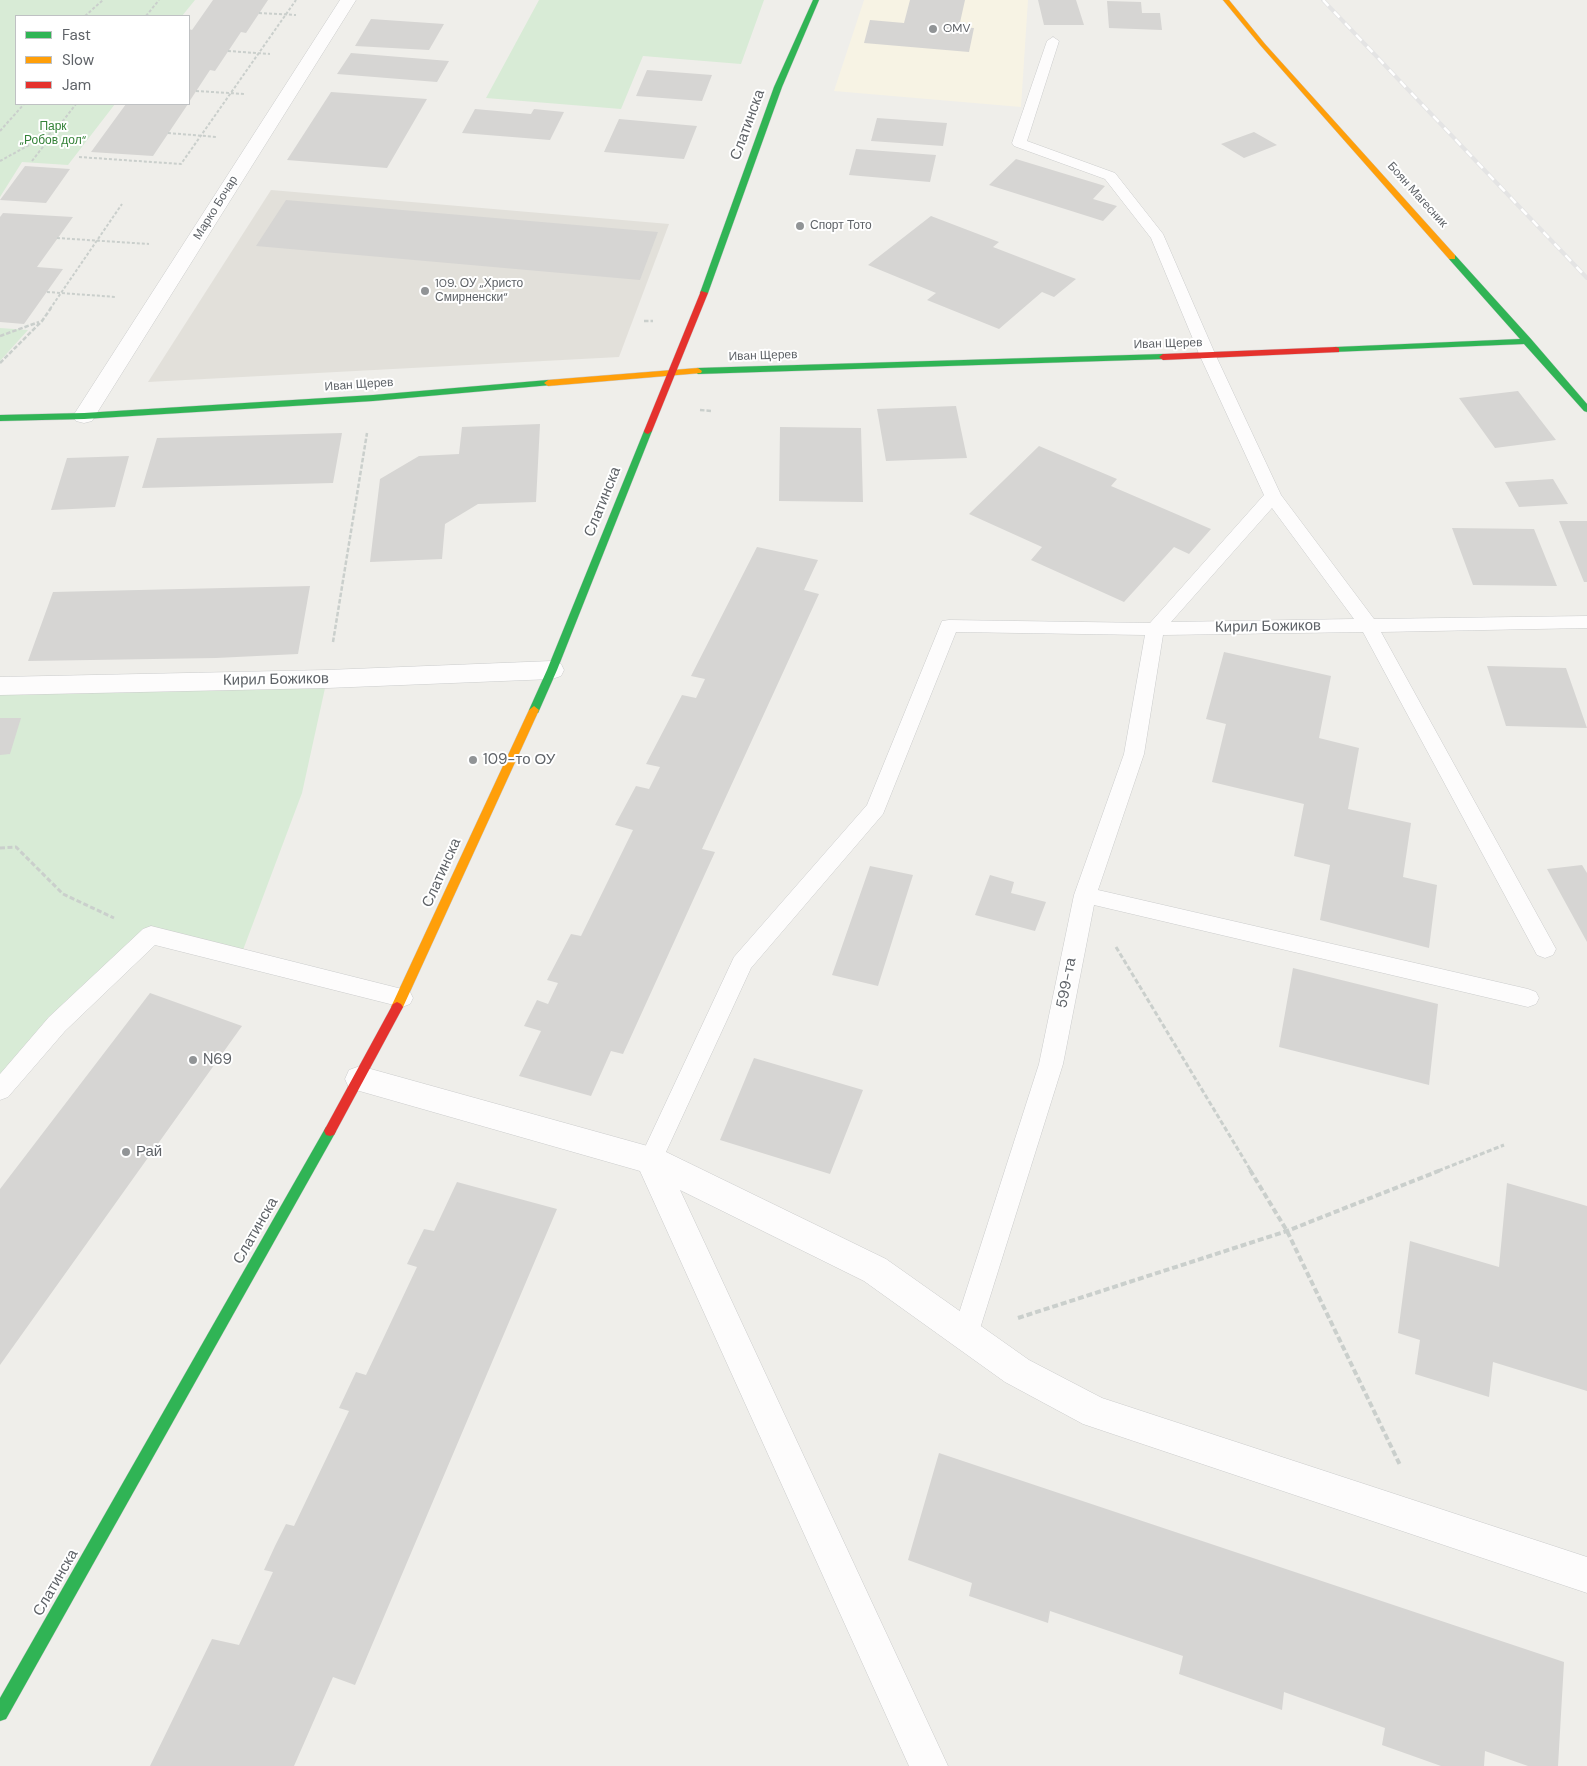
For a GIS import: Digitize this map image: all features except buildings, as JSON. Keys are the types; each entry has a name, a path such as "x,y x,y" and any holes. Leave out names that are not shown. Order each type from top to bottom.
{"street":[{"name":"Марко Бочар","path":"84,416 348,0"},
{"name":"Слатинска","path":"0,1713 360,1079 402,998 552,670 691,324 697,314 778,87 816,0"},
{"name":"Боян Магесник","path":"1226,0 1587,409"},
{"name":"Иван Щерев","path":"0,418 84,416 373,398 673,372 1208,356 1528,341"},
{"name":"Кирил Божиков","path":"0,686 327,679 552,670"},
{"path":"360,1079 652,1160 875,1270 1017,1371 1095,1412 1587,1575"},
{"path":"652,1160 929,1766"}],"lane":[{"path":"1053,41 1019,143 1110,176 1158,237 1208,356 1273,496 1369,626 1545,949"},
{"path":"1155,629 1273,496"},
{"name":"Кирил Божиков","path":"652,1160 742,963 876,809 949,626 1155,629 1587,622"},
{"name":"599-та","path":"965,1335 1051,1064 1085,896 1134,754 1155,629"},
{"path":"1085,896 1528,998"},
{"path":"0,1090 57,1024 151,935 402,998"}],"path":[{"path":"86,15 103,0"},
{"path":"147,15 159,0"},
{"path":"79,158 181,164 296,0"},
{"path":"259,13 286,15"},
{"path":"228,51 259,54"},
{"path":"196,91 231,93"},
{"path":"0,131 23,105"},
{"path":"32,161 75,105"},
{"path":"0,161 54,131"},
{"path":"168,133 201,136"},
{"path":"0,363 42,321 122,204"},
{"path":"57,238 156,244"},
{"path":"47,292 122,297"},
{"path":"0,336 42,321"},
{"path":"644,321 654,322"},
{"path":"327,679 373,398"},
{"path":"700,410 712,411"},
{"path":"0,848 16,847 63,894 151,935"},
{"path":"1085,896 1287,1231 1428,1522"},
{"path":"965,1335 1287,1231 1504,1145"}],"shaded area":[{"path":"864,0 1028,0 1021,107 834,91"},
{"name":"109. ОУ „Христо Смирненски“","path":"271,190 669,224 619,357 148,382"}],"green space":[{"name":"Парк „Робов дол“","path":"0,0 195,0 183,15 15,15 15,105 114,105 68,165 22,162 0,197"},
{"path":"539,0 764,0 741,64 643,56 621,109 486,98"},
{"path":"0,328 28,330 0,361"},
{"path":"327,679 302,793 240,958 151,935 0,1090 0,686"}],"railway":[{"path":"1323,0 1587,278"}],"traffic: fast":[{"path":"704,293 778,87 816,0"},
{"path":"1452,257 1587,409"},
{"path":"1336,350 1528,341"},
{"path":"698,371 1163,357"},
{"path":"0,418 84,416 373,398 548,383"},
{"path":"534,710 552,670 648,431"},
{"path":"0,1713 330,1131"}],"traffic: slow":[{"path":"1226,0 1263,45 1452,257"},
{"path":"548,383 698,371"},
{"path":"397,1007 534,710"}],"traffic: jam":[{"path":"648,431 704,293"},
{"path":"1163,357 1336,350"},
{"path":"330,1131 397,1007"}],"place":[{"name":"OMV","path":"933,29"},
{"name":"Спорт Тото","path":"800,226"},
{"name":"109. ОУ „Христо Смирненски“","path":"425,291"},
{"name":"109-то ОУ","path":"473,760"},
{"name":"N69","path":"193,1060"},
{"name":"Рай","path":"126,1152"}]}
